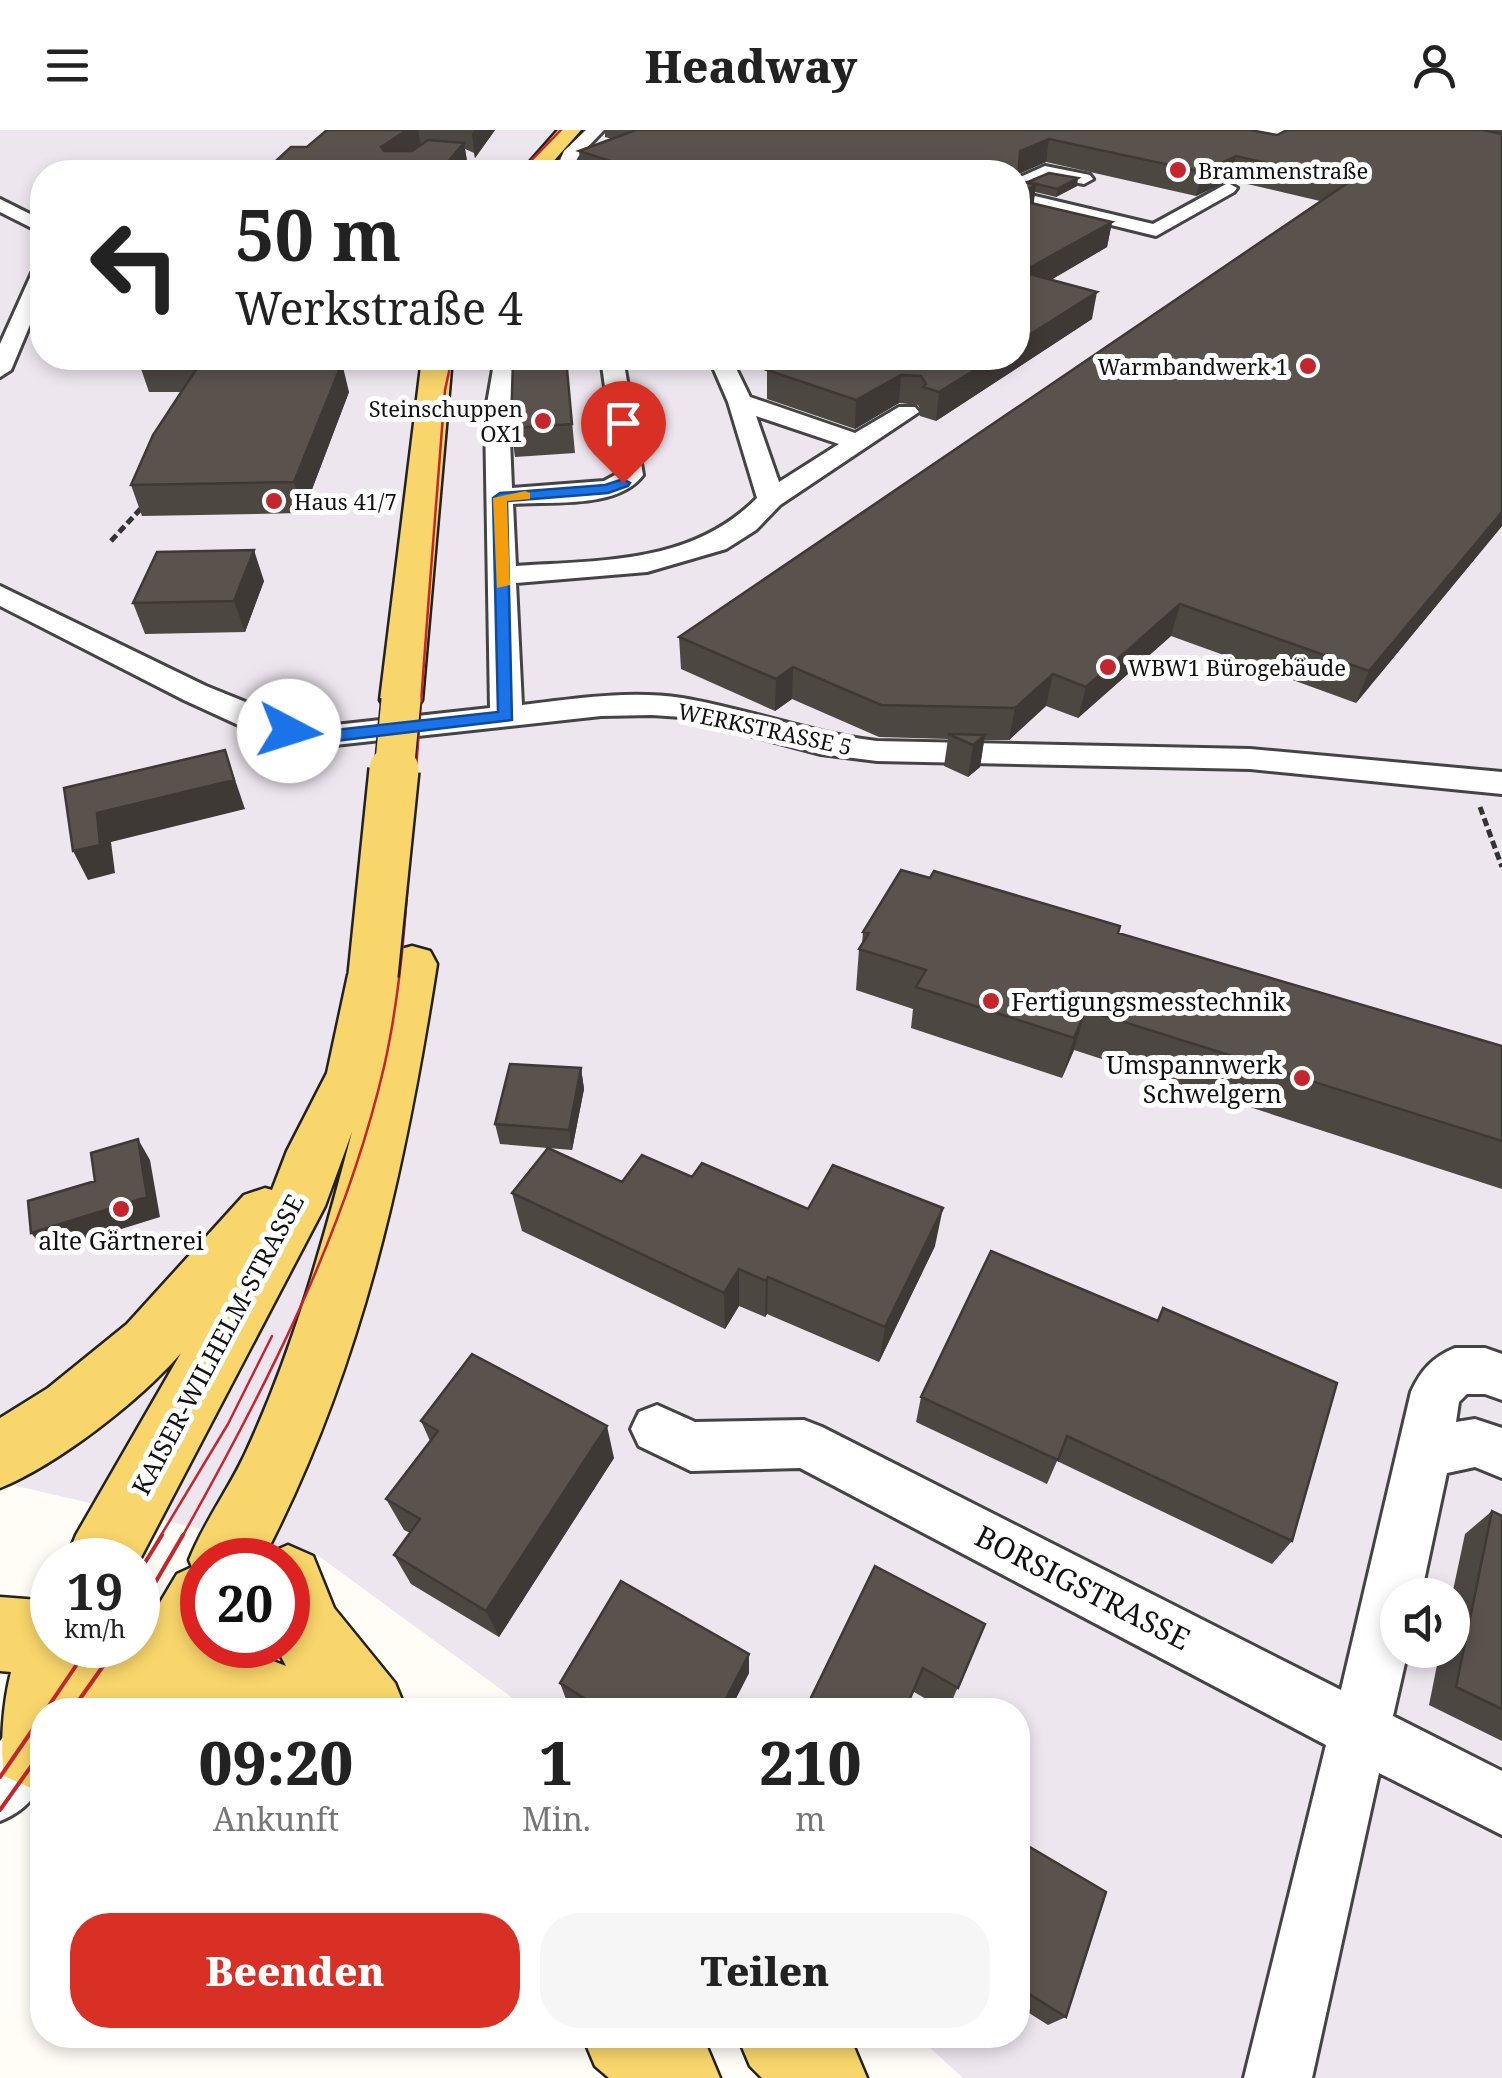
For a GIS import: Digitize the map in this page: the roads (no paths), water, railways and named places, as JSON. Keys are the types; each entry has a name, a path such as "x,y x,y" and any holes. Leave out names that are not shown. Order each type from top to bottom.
{"main road":[{"path":"517,160 541,130"},
{"path":"543,160 570,130"},
{"name":"KAISER-WILHELM-STRASSE","path":"236,1538 270,1474 335,1311 389,1098 393,970 416,697 436,370"},
{"name":"KAISER-WILHELM-STRASSE","path":"416,697 457,370"},
{"name":"KAISER-WILHELM-STRASSE","path":"112,1538 296,1206 315,1150 354,1073 393,970"},
{"path":"0,1456 71,1410 149,1344 213,1275 315,1150"},
{"path":"270,1474 280,1538"},
{"path":"160,1633 180,1616"},
{"path":"0,1634 30,1639"},
{"path":"310,1635 325,1660 358,1698"},
{"path":"160,1663 224,1679 272,1698"},
{"path":"38,1698 46,1668"},
{"path":"122,1698 140,1688 136,1668"},
{"path":"23,1756 30,1729"},
{"path":"641,2048 676,2078"},
{"path":"794,2048 823,2078"}],"street":[{"path":"568,160 596,130"},
{"path":"1244,132 1356,133"},
{"path":"1030,178 1045,170 1084,179"},
{"path":"1030,201 1156,230 1228,188"},
{"path":"0,205 30,221"},
{"path":"0,370 30,301"},
{"path":"504,370 498,415 506,716"},
{"path":"500,498 608,489 623,483 630,474 614,370"},
{"path":"725,370 740,402 770,499"},
{"path":"740,402 858,442"},
{"path":"502,575 632,565 703,549 732,536 757,517 770,499 907,412"},
{"name":"WERKSTRASSE 5","path":"0,595 196,693 256,721 289,731 335,736 506,716 652,705 683,708 821,744 877,751 1250,759 1491,794"},
{"path":"1278,2078 1294,1997 1362,1730 1436,1392 1455,1371 1485,1371 1502,1377"},
{"name":"BORSIGSTRASSE","path":"657,1429 691,1447 804,1444 1502,1804"},
{"path":"1425,1452 1475,1443 1502,1453"},
{"path":"1256,2078 1294,1997"}],"tram line":[{"path":"532,160 561,130"},
{"path":"182,1537 300,1309 348,1190 384,1067 404,933 449,370"},
{"path":"160,1537 228,1424 272,1336"},
{"path":"160,1574 183,1535"},
{"path":"54,1698 74,1668"},
{"path":"80,1698 102,1668"},
{"path":"0,1777 30,1733"},
{"path":"0,1810 30,1768"}],"place":[{"name":"Brammenstraße","path":"1178,170"},
{"name":"Warmbandwerk 1","path":"1308,366"},
{"name":"Steinschuppen OX1","path":"543,421"},
{"name":"Haus 41/7","path":"274,501"},
{"name":"WBW1 Bürogebäude","path":"1108,667"},
{"name":"Fertigungsmesstechnik","path":"991,1001"},
{"name":"Umspannwerk Schwelgern","path":"1302,1078"},
{"name":"alte Gärtnerei","path":"121,1209"}]}
